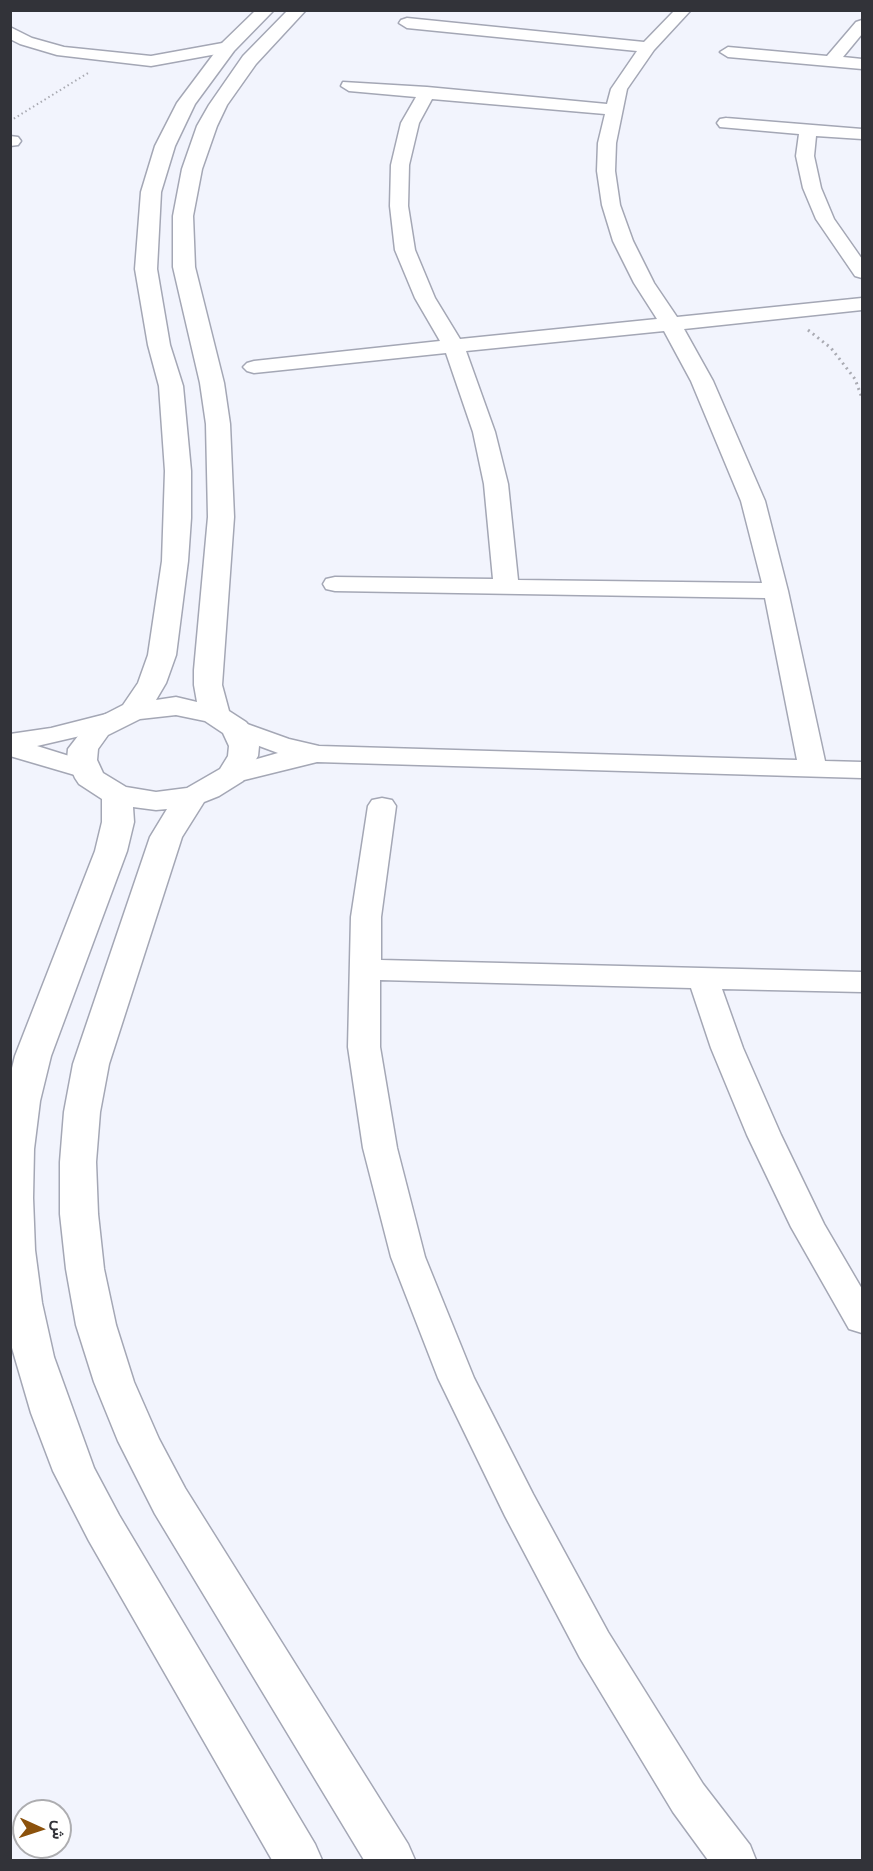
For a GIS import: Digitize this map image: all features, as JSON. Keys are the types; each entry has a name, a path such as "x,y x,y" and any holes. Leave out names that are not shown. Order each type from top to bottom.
{"street":[{"path":"266,10 228,47 188,76 175,124 157,168 147,216 146,268 151,306 171,386 176,427 178,518 175,561 162,655 152,683 122,716 88,739 83,749 82,760 85,770 98,785 117,795 156,801 193,796 208,790 232,775 280,761 319,754"},
{"path":"232,775 243,756 244,746 225,721 208,685 221,517 218,424 212,383 184,267 183,216 192,169 207,126 218,105 249,60 298,10"},
{"path":"684,10 648,47 619,89 607,143 606,171 611,205 623,241 644,283 671,324 702,381 753,501 776,591 813,769"},
{"path":"475,29 487,17"},
{"path":"407,23 648,47"},
{"path":"831,61 862,26"},
{"path":"10,32 26,41 50,49 151,61 228,47"},
{"path":"728,52 862,64"},
{"path":"151,61 188,76"},
{"path":"349,86 613,110"},
{"path":"427,92 410,123 400,165 399,206 405,250 425,298 454,347 484,432 494,474 503,539 506,586"},
{"path":"726,123 862,135"},
{"path":"807,130 805,156 812,188 825,219 862,272"},
{"path":"254,367 862,304"},
{"path":"335,584 776,591"},
{"path":"10,742 52,736 122,716 177,706 225,721 281,746 319,754 862,770"},
{"path":"10,748 85,770"},
{"path":"117,795 118,822 111,851 33,1056 22,1101 16,1149 14,1198 16,1250 22,1303 34,1357 52,1413 75,1471 104,1528 297,1860"},
{"path":"193,796 177,816 166,837 91,1064 82,1112 78,1162 79,1214 84,1269 96,1325 114,1382 144,1451 170,1501 391,1860"},
{"path":"382,806 366,917 363,1047 380,1148 408,1257 456,1378 519,1505 594,1645 688,1798 734,1860"},
{"path":"365,970 704,980 862,982"},
{"path":"704,980 727,1048 764,1135 808,1227 862,1319"}],"path":[{"path":"10,121 115,58"},
{"path":"778,313 808,330 831,348 855,379 862,398"}]}
